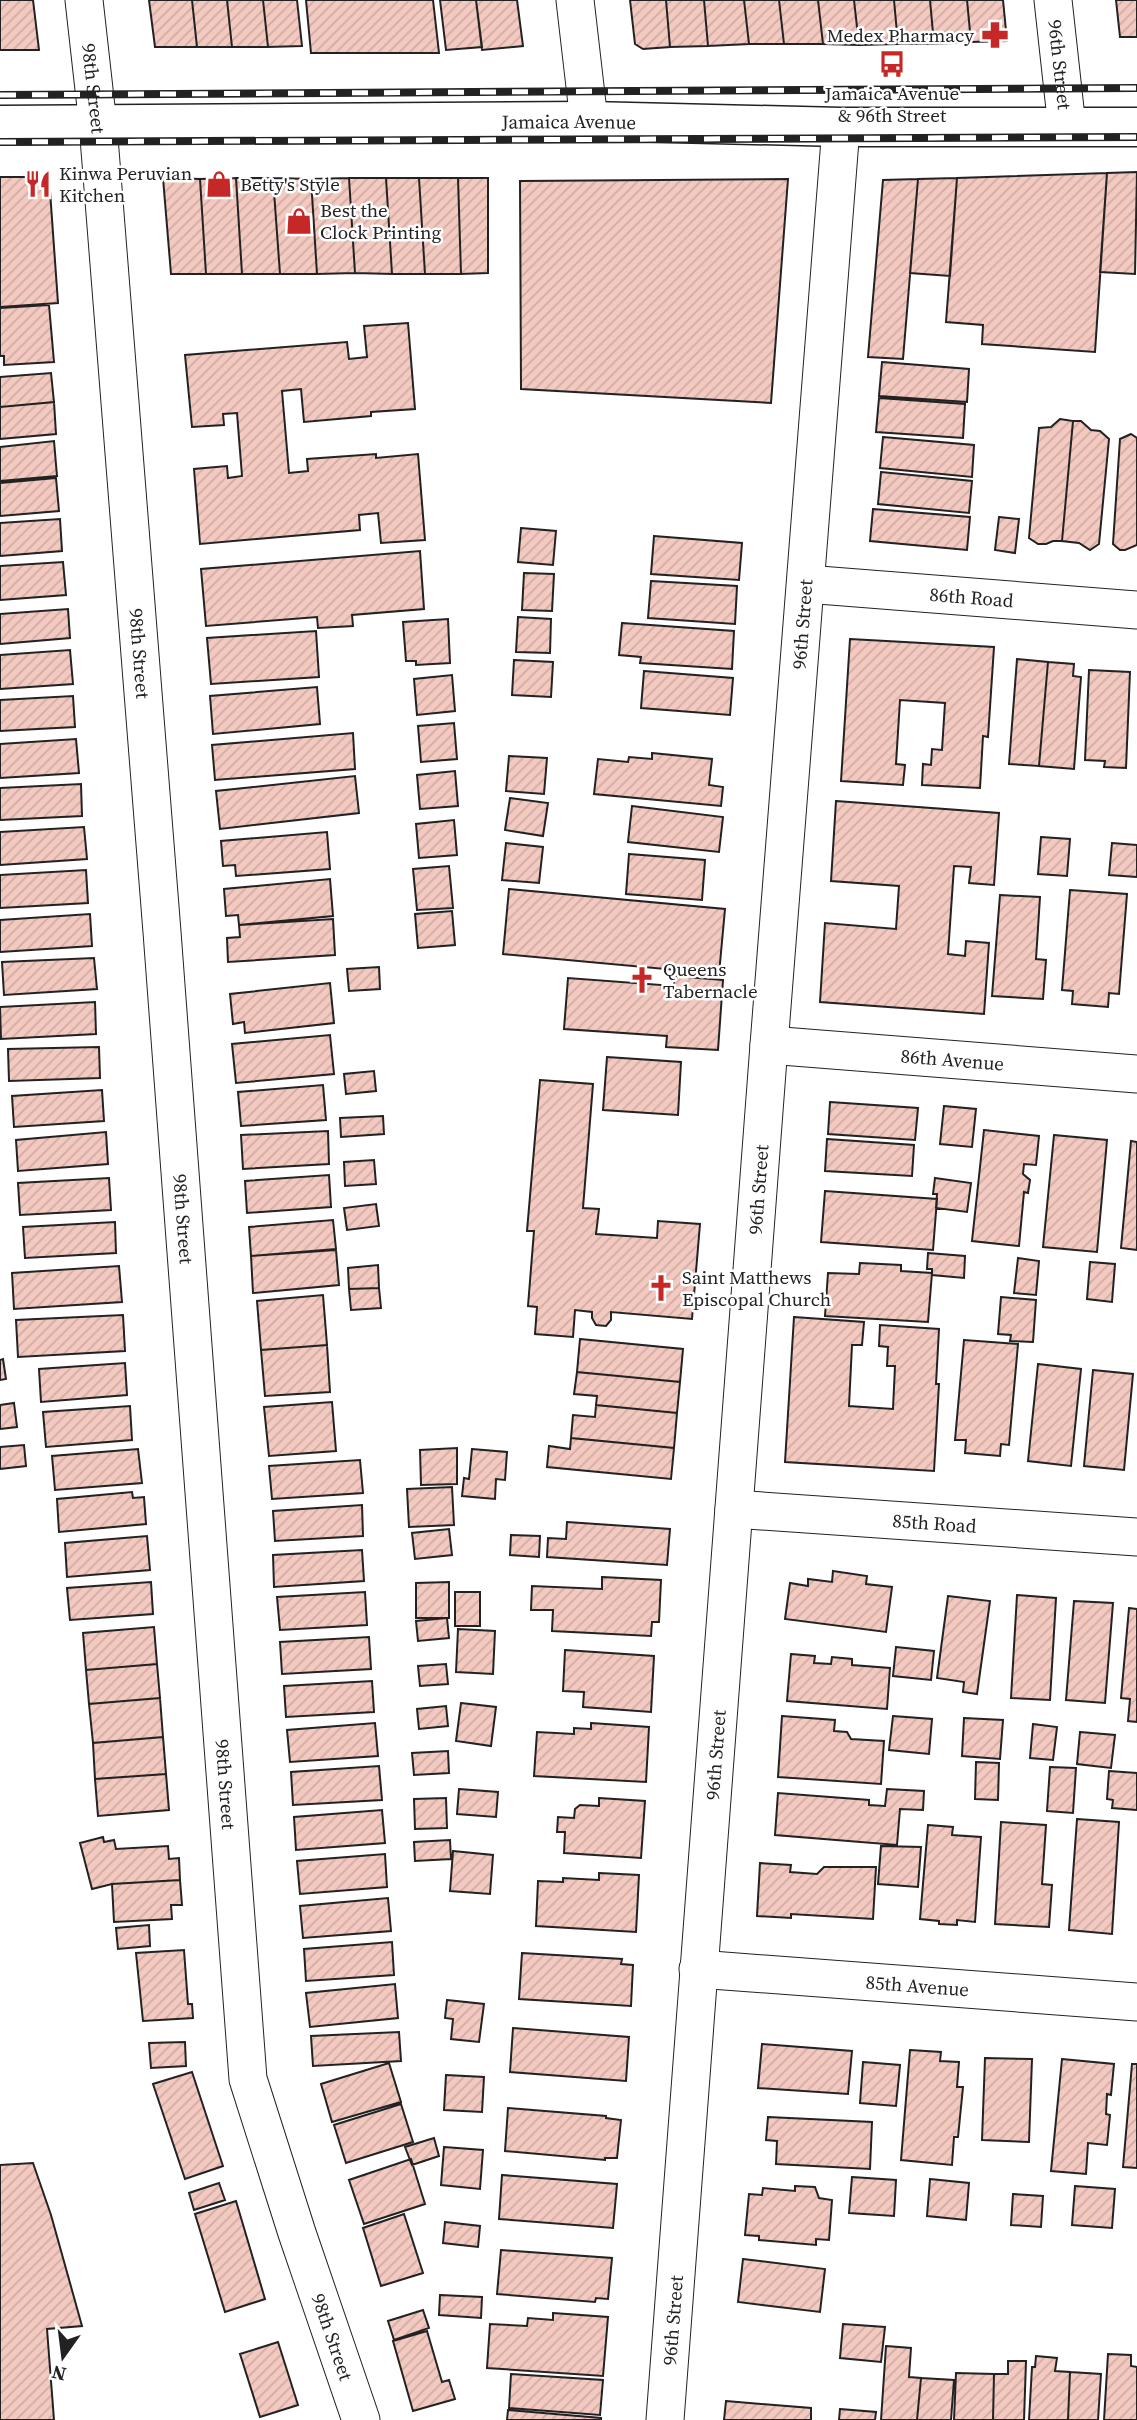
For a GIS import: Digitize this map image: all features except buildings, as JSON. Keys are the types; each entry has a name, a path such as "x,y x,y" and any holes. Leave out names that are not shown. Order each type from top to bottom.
{"main road":[{"name":"Jamaica Avenue","path":"0,125 589,121 841,127 1137,127"}],"street":[{"name":"98th Street","path":"84,0 98,125 162,932 248,2079 361,2420"},
{"path":"575,0 589,121"},
{"name":"96th Street","path":"1053,0 1067,127"},
{"name":"96th Street","path":"664,2420 841,127"},
{"name":"86th Road","path":"806,584 1137,610"},
{"name":"86th Avenue","path":"769,1045 1137,1074"},
{"name":"85th Road","path":"734,1509 1137,1537"},
{"name":"85th Avenue","path":"698,1969 1137,2002"}],"railway":[{"path":"0,95 1137,88"},
{"path":"0,142 1137,137"}],"place":[{"name":"Medex Pharmacy","path":"995,35"},
{"name":"Jamaica Avenue & 96th Street","path":"892,64"},
{"name":"Kinwa Peruvian Kitchen","path":"38,184"},
{"name":"Betty's Style","path":"219,184"},
{"name":"Best the Clock Printing","path":"299,221"},
{"name":"Queens Tabernacle","path":"642,980"},
{"name":"Saint Matthews Episcopal Church","path":"661,1288"}]}
